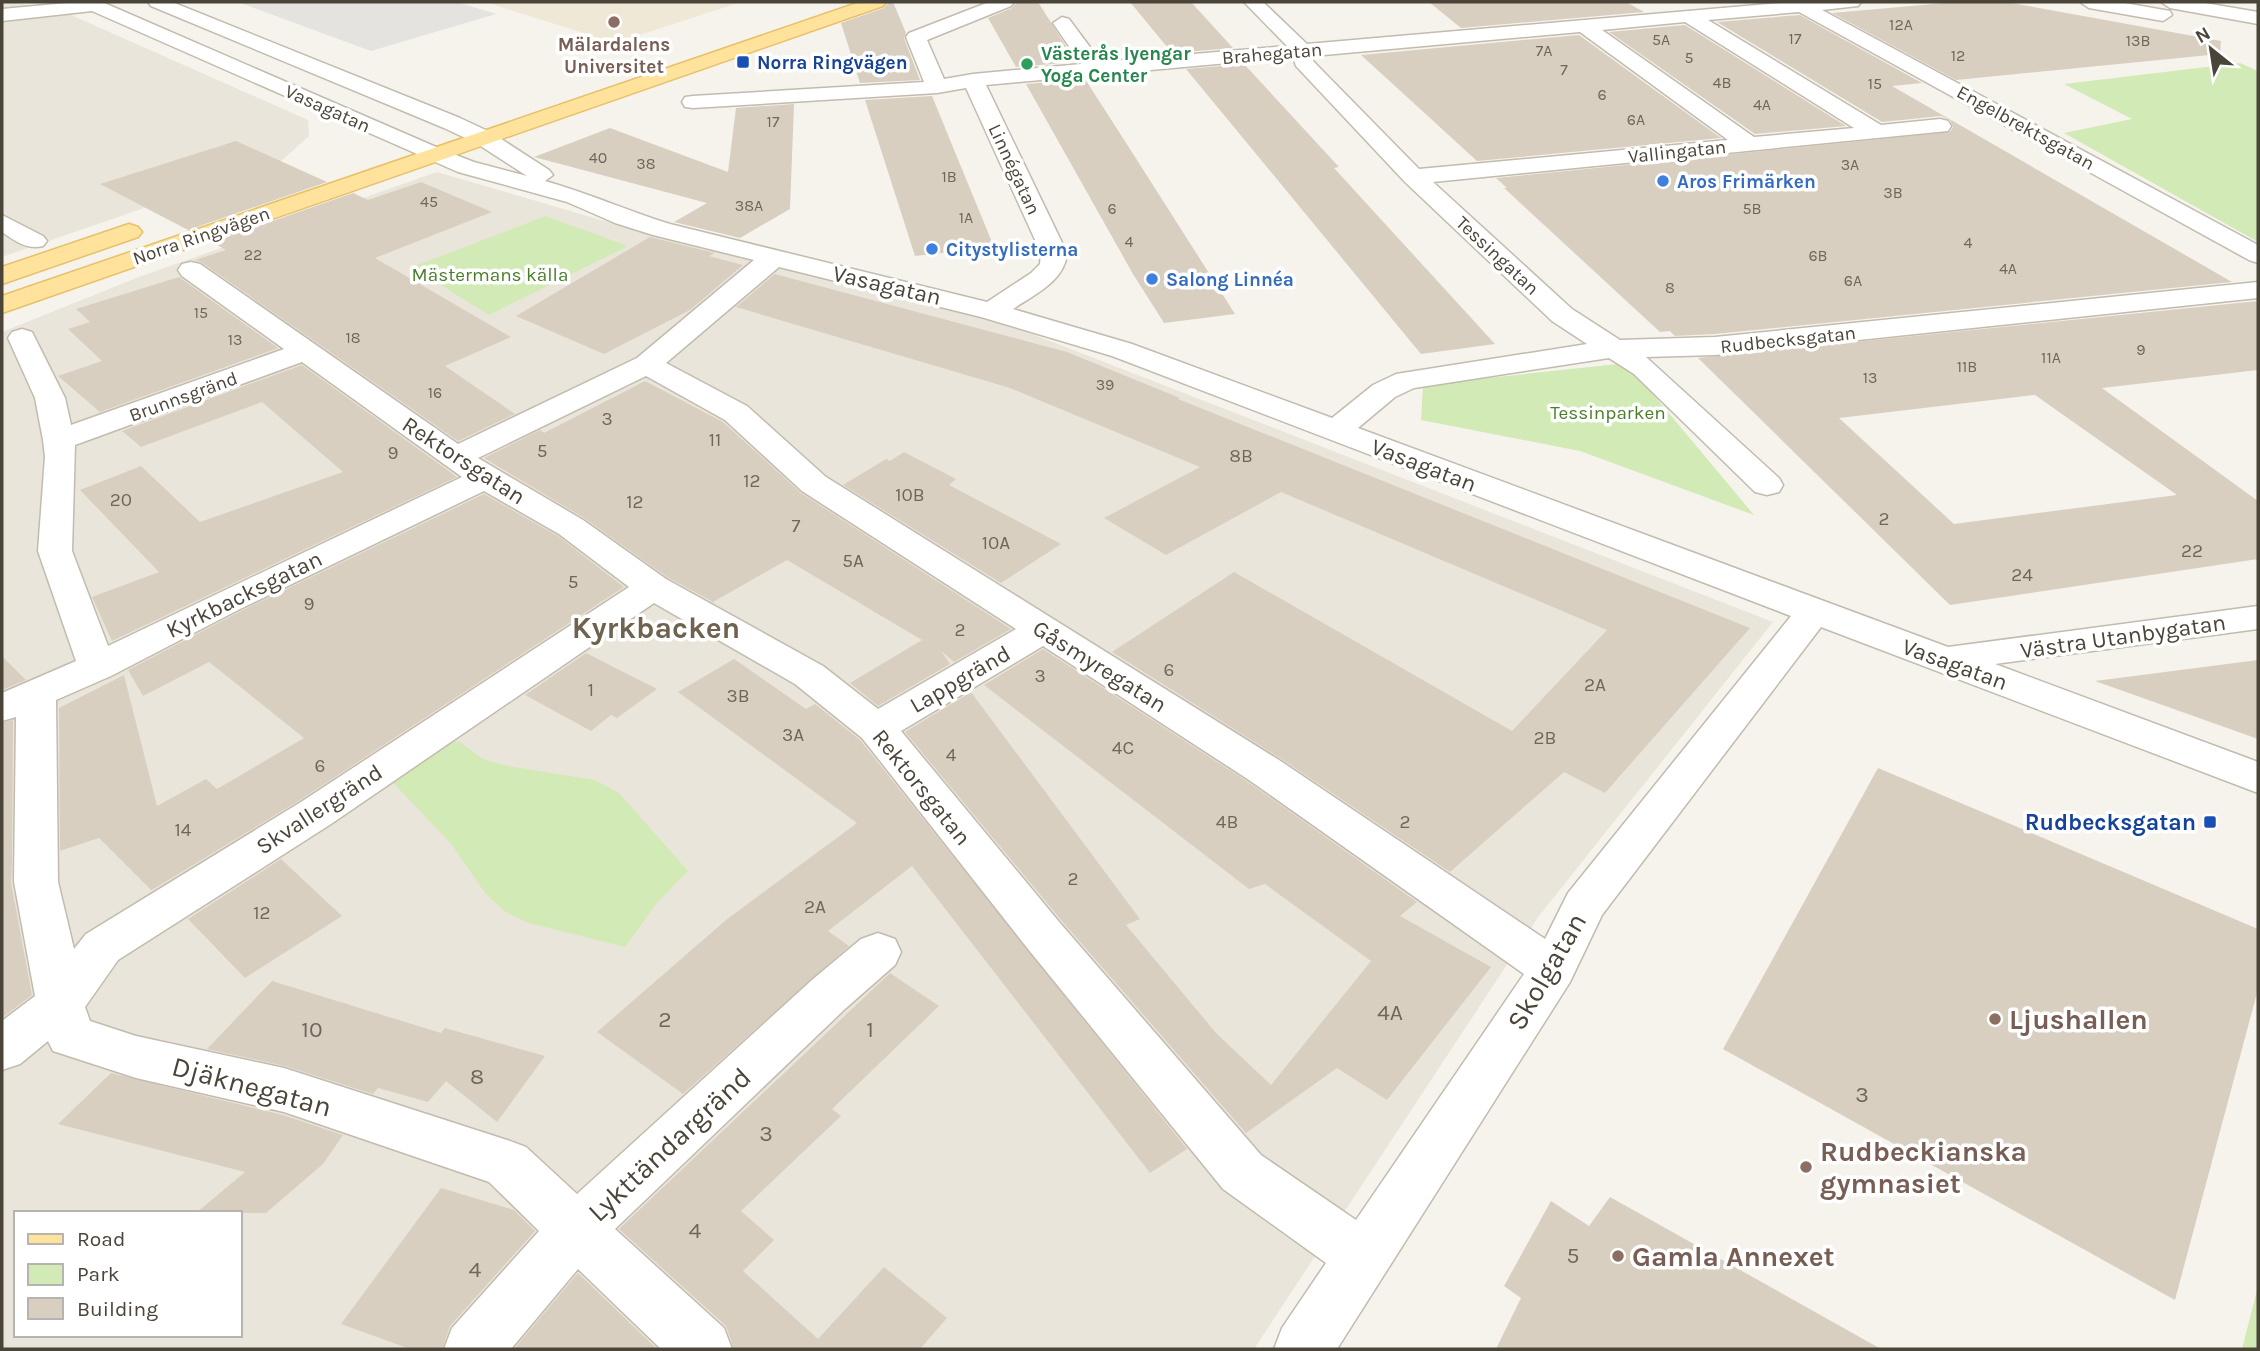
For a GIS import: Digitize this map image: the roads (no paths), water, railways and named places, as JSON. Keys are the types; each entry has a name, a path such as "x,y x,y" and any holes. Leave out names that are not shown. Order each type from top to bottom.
{"main road":[{"name":"Norra Ringvägen","path":"2,306 877,2"},
{"path":"367,151 483,113"},
{"name":"Norra Ringvägen","path":"2,276 154,223"}],"street":[{"name":"Vasagatan","path":"157,2 484,138 576,197"},
{"path":"937,87 916,37 1005,2"},
{"name":"Tessingatan","path":"1253,2 1303,51 1303,62 1413,177 1562,315 1644,368 1767,485"},
{"name":"Brahegatan","path":"693,102 937,87 973,80 1584,26 1798,4 1852,2"},
{"path":"2088,2 2258,18"},
{"name":"Vasagatan","path":"90,3 467,167 576,197 650,226 991,311 1122,350 2258,778"},
{"path":"2,15 30,15 90,3"},
{"name":"Engelbrektsgatan","path":"1798,4 2258,255"},
{"path":"1688,16 1877,132"},
{"path":"1062,23 1095,69"},
{"path":"1584,26 1749,144"},
{"name":"Linnégatan","path":"973,80 1054,253 1053,267 1040,279 991,311"},
{"name":"Vallingatan","path":"1413,177 1940,126"},
{"path":"2,222 34,241"},
{"name":"Kyrkbacksgatan","path":"19,701 97,667 227,601 470,467 647,364 772,258"},
{"name":"Rektorsgatan","path":"191,271 470,467 571,527 653,587 808,675 876,728 1044,936 1242,1172 1362,1256"},
{"name":"Rudbecksgatan","path":"1336,431 1384,391 1406,380 1612,349 1715,346 2258,290"},
{"path":"22,338 50,398 60,440 55,551 97,667"},
{"name":"Brunnsgränd","path":"60,440 306,351"},
{"name":"Gåsmyregatan","path":"647,364 736,413 814,484 1264,770 1553,969"},
{"name":"Skvallergränd","path":"2,1049 60,1004 102,947 316,813 653,587"},
{"name":"Skolgatan","path":"1303,1349 1553,969 1584,905 1814,612"},
{"name":"Västra Utanbygatan","path":"1945,659 2258,617"},
{"name":"Lappgränd","path":"876,728 1044,630"},
{"name":"Djäknegatan","path":"19,701 36,882 60,1004 70,1036 136,1057 284,1090 507,1164 703,1349"},
{"name":"Lykttändargränd","path":"472,1349 575,1231 829,994 878,952"}],"place":[{"name":"Mälardalens Universitet","path":"614,22"},
{"name":"Norra Ringvägen","path":"743,62"},
{"name":"Västerås Iyengar Yoga Center","path":"1027,64"},
{"name":"Aros Frimärken","path":"1663,181"},
{"name":"Citystylisterna","path":"932,249"},
{"name":"Salong Linnéa","path":"1152,279"},
{"name":"Rudbecksgatan","path":"2210,822"},
{"name":"Ljushallen","path":"1995,1019"},
{"name":"Rudbeckianska gymnasiet","path":"1806,1167"},
{"name":"Gamla Annexet","path":"1618,1256"}],"district":[{"name":"Kyrkbacken","path":"656,628"}],"park label":[{"name":"Mästermans källa","path":"490,274"},
{"name":"Tessinparken","path":"1608,412"}]}
